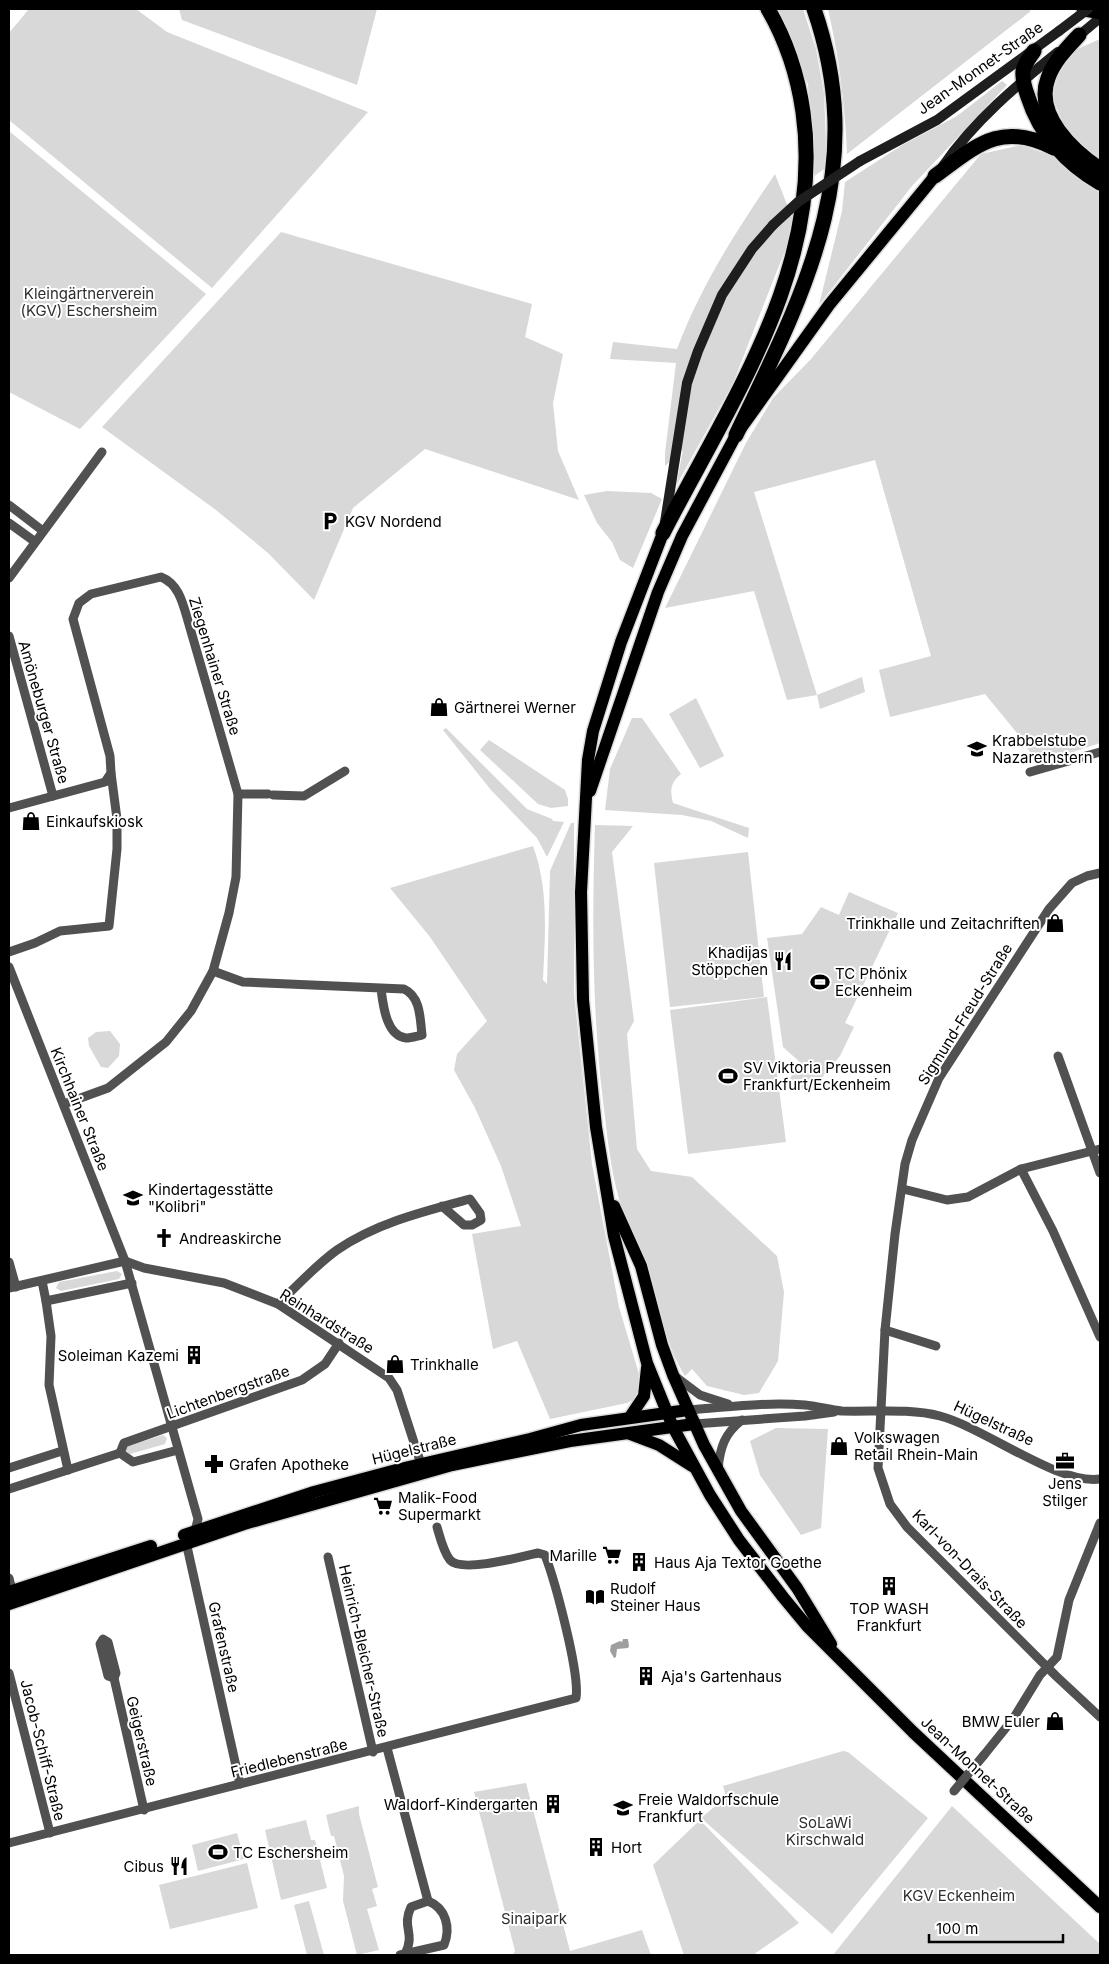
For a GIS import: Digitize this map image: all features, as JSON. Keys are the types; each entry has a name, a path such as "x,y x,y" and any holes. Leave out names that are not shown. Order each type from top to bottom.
{"highway":[{"path":"664,533 766,332 784,286 798,239 806,191 806,129 800,92 790,57 768,9"},
{"path":"736,435 803,292 814,260 827,210 832,178 833,111 826,57 814,9"},
{"path":"1084,9 1100,12"},
{"path":"1079,35 1052,68 1046,84 1046,103 1054,122 1069,142 1084,157 1100,168"},
{"path":"1034,51 1023,70 1023,80 1036,116 1045,133 1058,150 1080,171 1100,184"},
{"path":"935,176 976,146 1001,136 1024,136 1058,150"}],"main road":[{"name":"Jean-Monnet-Straße","path":"664,533 687,383 698,351 722,295 752,249 773,225 798,202 860,161 937,120 1034,51 1088,9"},
{"path":"586,800 658,592 682,536 736,435 829,305 935,176 954,149 1023,80 1100,18"},
{"path":"630,1417 644,1396 647,1363 614,1236 594,1109 583,1000 581,892 588,760 599,711 626,626 664,533"},
{"name":"Jean-Monnet-Straße","path":"608,1192 640,1266 662,1345 694,1424 718,1471 754,1530 797,1588 836,1653"},
{"name":"Jean-Monnet-Straße","path":"647,1363 673,1427 695,1469 725,1519 752,1559 806,1626 836,1653 913,1732 1100,1907"},
{"name":"Hügelstraße","path":"10,1587 314,1492 421,1464 530,1439 581,1425 688,1410"},
{"name":"Hügelstraße","path":"9,1604 186,1542 202,1528 515,1451 694,1424"},
{"path":"628,1433 659,1445 695,1469"},
{"path":"396,1481 415,1470 421,1464"}],"street":[{"path":"9,578 34,541 102,452"},
{"path":"9,505 42,531"},
{"path":"9,523 34,541"},
{"name":"Ziegenhainer Straße","path":"9,952 35,943 60,931 109,926 117,849 118,819 110,756 73,619 79,603 91,594 161,577 170,581 180,596 238,794 236,877 230,913 213,972 191,1011 166,1042 108,1088 64,1104"},
{"name":"Amöneburger Straße","path":"9,636 53,796"},
{"path":"1030,772 1100,752"},
{"path":"238,794 304,796 345,771"},
{"path":"9,808 105,782 111,773"},
{"name":"Sigmund-Freud-Straße","path":"881,1411 885,1330 895,1234 905,1164 920,1120 939,1078 963,1038 1056,899 1072,883 1087,876 1100,873"},
{"name":"Kirchhainer Straße","path":"9,967 125,1261"},
{"path":"213,972 243,982 404,989 410,992 419,1007 422,1035 405,1038 394,1031 384,1011 381,989"},
{"path":"1058,1056 1097,1150 1100,1172"},
{"path":"903,1188 937,1198 963,1198 978,1193 1021,1169 1097,1150"},
{"path":"1021,1169 1052,1231 1100,1338"},
{"path":"278,1304 338,1249 396,1221 442,1206"},
{"path":"9,1262 12,1287 125,1261 202,1528"},
{"name":"Reinhardstraße","path":"125,1261 144,1268 224,1283 278,1304 339,1343 386,1376 396,1386 421,1464"},
{"path":"42,1281 51,1336 49,1385 62,1451 68,1470"},
{"path":"46,1301 132,1283"},
{"path":"885,1330 936,1346"},
{"name":"Lichtenbergstraße","path":"9,1489 120,1453 124,1443 302,1380 325,1364 339,1343"},
{"path":"673,1375 700,1395 736,1406"},
{"name":"Hügelstraße","path":"688,1410 736,1406 805,1405 839,1410 932,1414 952,1420 1065,1474 1088,1480 1100,1479"},
{"name":"Hügelstraße","path":"694,1424 805,1416 839,1410"},
{"name":"Karl-von-Drais-Straße","path":"881,1411 878,1468 890,1504 907,1528 1100,1717"},
{"path":"718,1471 722,1443 730,1430 743,1419"},
{"path":"120,1453 133,1462 178,1450"},
{"path":"9,1468 62,1451"},
{"path":"954,1791 1013,1719 1047,1667 1060,1651 1069,1600 1100,1523"},
{"name":"Friedlebenstraße","path":"9,1844 240,1784 373,1752 576,1698 576,1681 563,1619 545,1555 538,1553 468,1566 456,1564 445,1552 437,1527"},
{"name":"Grafenstraße","path":"186,1542 240,1784"},
{"name":"Heinrich-Bleicher-Straße","path":"328,1557 373,1752"},
{"name":"Jacob-Schiff-Straße","path":"9,1673 50,1834"},
{"name":"Geigerstraße","path":"114,1678 144,1810"},
{"path":"387,1748 428,1901 442,1909 449,1934 444,1945 402,1955"},
{"path":"422,1950 411,1941 406,1918 411,1907 428,1901"},
{"path":"402,1955 411,1941"}],"green space":[{"path":"29,9 136,9 167,32 368,112 212,288 9,120 9,33"},
{"path":"179,9 377,9 357,85 182,20"},
{"path":"774,9 803,9 816,49 824,93 827,167 813,177 808,84"},
{"path":"828,9 1025,9 1031,11 847,154 841,81"},
{"path":"1100,39 1100,162 1067,133 1052,96 1060,69 1073,51"},
{"path":"1002,81 1007,85 912,186 819,305 842,211 845,182 904,144 957,116"},
{"name":"Kleingärtnerverein (KGV) Eschersheim","path":"9,131 206,294 80,429 9,392"},
{"path":"1021,145 1053,156 1100,193 1100,743 1037,764 1022,739 985,694 890,717 879,670 931,656 875,460 754,492 817,695 787,700 754,591 665,608 746,443 773,398 811,359 981,154"},
{"path":"775,174 795,225 733,383 676,486 683,450 665,466 665,453 676,363 610,359 613,342 677,349 697,303 721,258"},
{"path":"281,232 532,304 525,337 563,354 553,403 558,451 579,500 425,449 353,508 314,600 268,553 216,510 102,427"},
{"path":"607,491 651,493 662,499 633,568 620,560 612,542 597,523 584,495"},
{"path":"862,677 865,692 820,709 817,695"},
{"path":"696,698 724,756 700,768 669,714"},
{"path":"632,718 642,718 681,774 675,780 672,787 673,803 749,828 748,838 711,821 682,815 605,810 610,769"},
{"path":"446,728 527,809 553,821 564,822 547,857 537,838 491,790 443,730"},
{"path":"489,740 565,790 568,806 551,808 538,804 480,750"},
{"path":"571,823 574,823 574,993 592,1164 619,1307 639,1374 638,1397 627,1403 550,1419 517,1341 493,1349 472,1234 521,1226 501,1166 475,1108 454,1070 457,1054 487,1021 430,937 390,888 533,846 542,879 544,896 543,980 547,984 550,871"},
{"path":"595,825 633,826 612,852 634,1021 627,1034 637,1149 651,1171 692,1177 777,1256 784,1292 778,1361 759,1393 744,1395 707,1386 692,1369 685,1376 673,1352 649,1273 625,1218 619,1199 607,1138 599,1067 593,929"},
{"path":"748,852 764,997 670,1007 654,863"},
{"name":"TC Phönix Eckenheim","path":"849,892 898,913 845,1023 854,1027 840,1056 808,1094 790,1078 802,1064 783,1047 767,938 802,934 821,907 839,915"},
{"name":"SV Viktoria Preussen Frankfurt/Eckenheim","path":"767,997 786,1142 688,1154 670,1010"},
{"path":"110,1031 120,1044 119,1056 108,1068 101,1067 89,1046 88,1038 96,1032"},
{"path":"117,1271 122,1274 119,1279 61,1291 56,1288 59,1282"},
{"path":"776,1428 828,1429 821,1528 801,1535 760,1475 750,1441"},
{"path":"163,1435 167,1438 165,1444 130,1454 125,1451 127,1446"},
{"name":"SoLaWi Kirschwald","path":"843,1751 848,1752 928,1818 832,1934 701,1818 726,1797 723,1786"},
{"name":"Sinaipark","path":"526,1783 570,1951 642,1930 651,1955 513,1955 515,1951 474,1792"},
{"path":"359,1806 359,1814 378,1887 372,1889 377,1906 367,1909 379,1950 357,1955 343,1901 344,1876 334,1836 331,1836 326,1815"},
{"name":"KGV Eckenheim","path":"952,1806 1100,1944 1100,1955 833,1955"},
{"path":"306,1820 311,1840 315,1840 327,1888 281,1900 265,1830"},
{"path":"700,1820 799,1923 753,1955 684,1955 653,1865"},
{"name":"TC Eschersheim","path":"237,1833 244,1859 198,1871 192,1845"},
{"path":"247,1863 258,1908 170,1929 159,1885"},
{"path":"309,1901 324,1955 307,1955 294,1905"}],"shaded area":[{"path":"623,1639 628,1639 629,1646 628,1648 617,1649 616,1657 614,1658 610,1651 611,1645 622,1642"}],"place":[{"name":"KGV Nordend","path":"330,521"},
{"name":"Gärtnerei Werner","path":"439,707"},
{"name":"Krabbelstube Nazarethstern","path":"977,749"},
{"name":"Einkaufskiosk","path":"31,821"},
{"name":"Trinkhalle und Zeitachriften","path":"1055,923"},
{"name":"Khadijas Stöppchen","path":"783,961"},
{"name":"TC Phönix Eckenheim","path":"820,982"},
{"name":"SV Viktoria Preussen Frankfurt/Eckenheim","path":"728,1076"},
{"name":"Kindertagesstätte \"Kolibri\"","path":"133,1198"},
{"name":"Andreaskirche","path":"164,1238"},
{"name":"Soleiman Kazemi","path":"194,1355"},
{"name":"Trinkhalle","path":"395,1364"},
{"name":"Volkswagen Retail Rhein-Main","path":"839,1446"},
{"name":"Jens Stilger","path":"1065,1461"},
{"name":"Grafen Apotheke","path":"214,1464"},
{"name":"Malik-Food Supermarkt","path":"383,1506"},
{"name":"Marille","path":"612,1555"},
{"name":"Haus Aja Textor Goethe","path":"639,1562"},
{"name":"TOP WASH Frankfurt","path":"889,1586"},
{"name":"Rudolf Steiner Haus","path":"595,1597"},
{"name":"Aja's Gartenhaus","path":"646,1676"},
{"name":"BMW Euler","path":"1055,1721"},
{"name":"Waldorf-Kindergarten","path":"553,1804"},
{"name":"Freie Waldorfschule Frankfurt","path":"623,1808"},
{"name":"Hort","path":"596,1847"},
{"name":"TC Eschersheim","path":"218,1852"},
{"name":"Cibus","path":"179,1866"}]}
